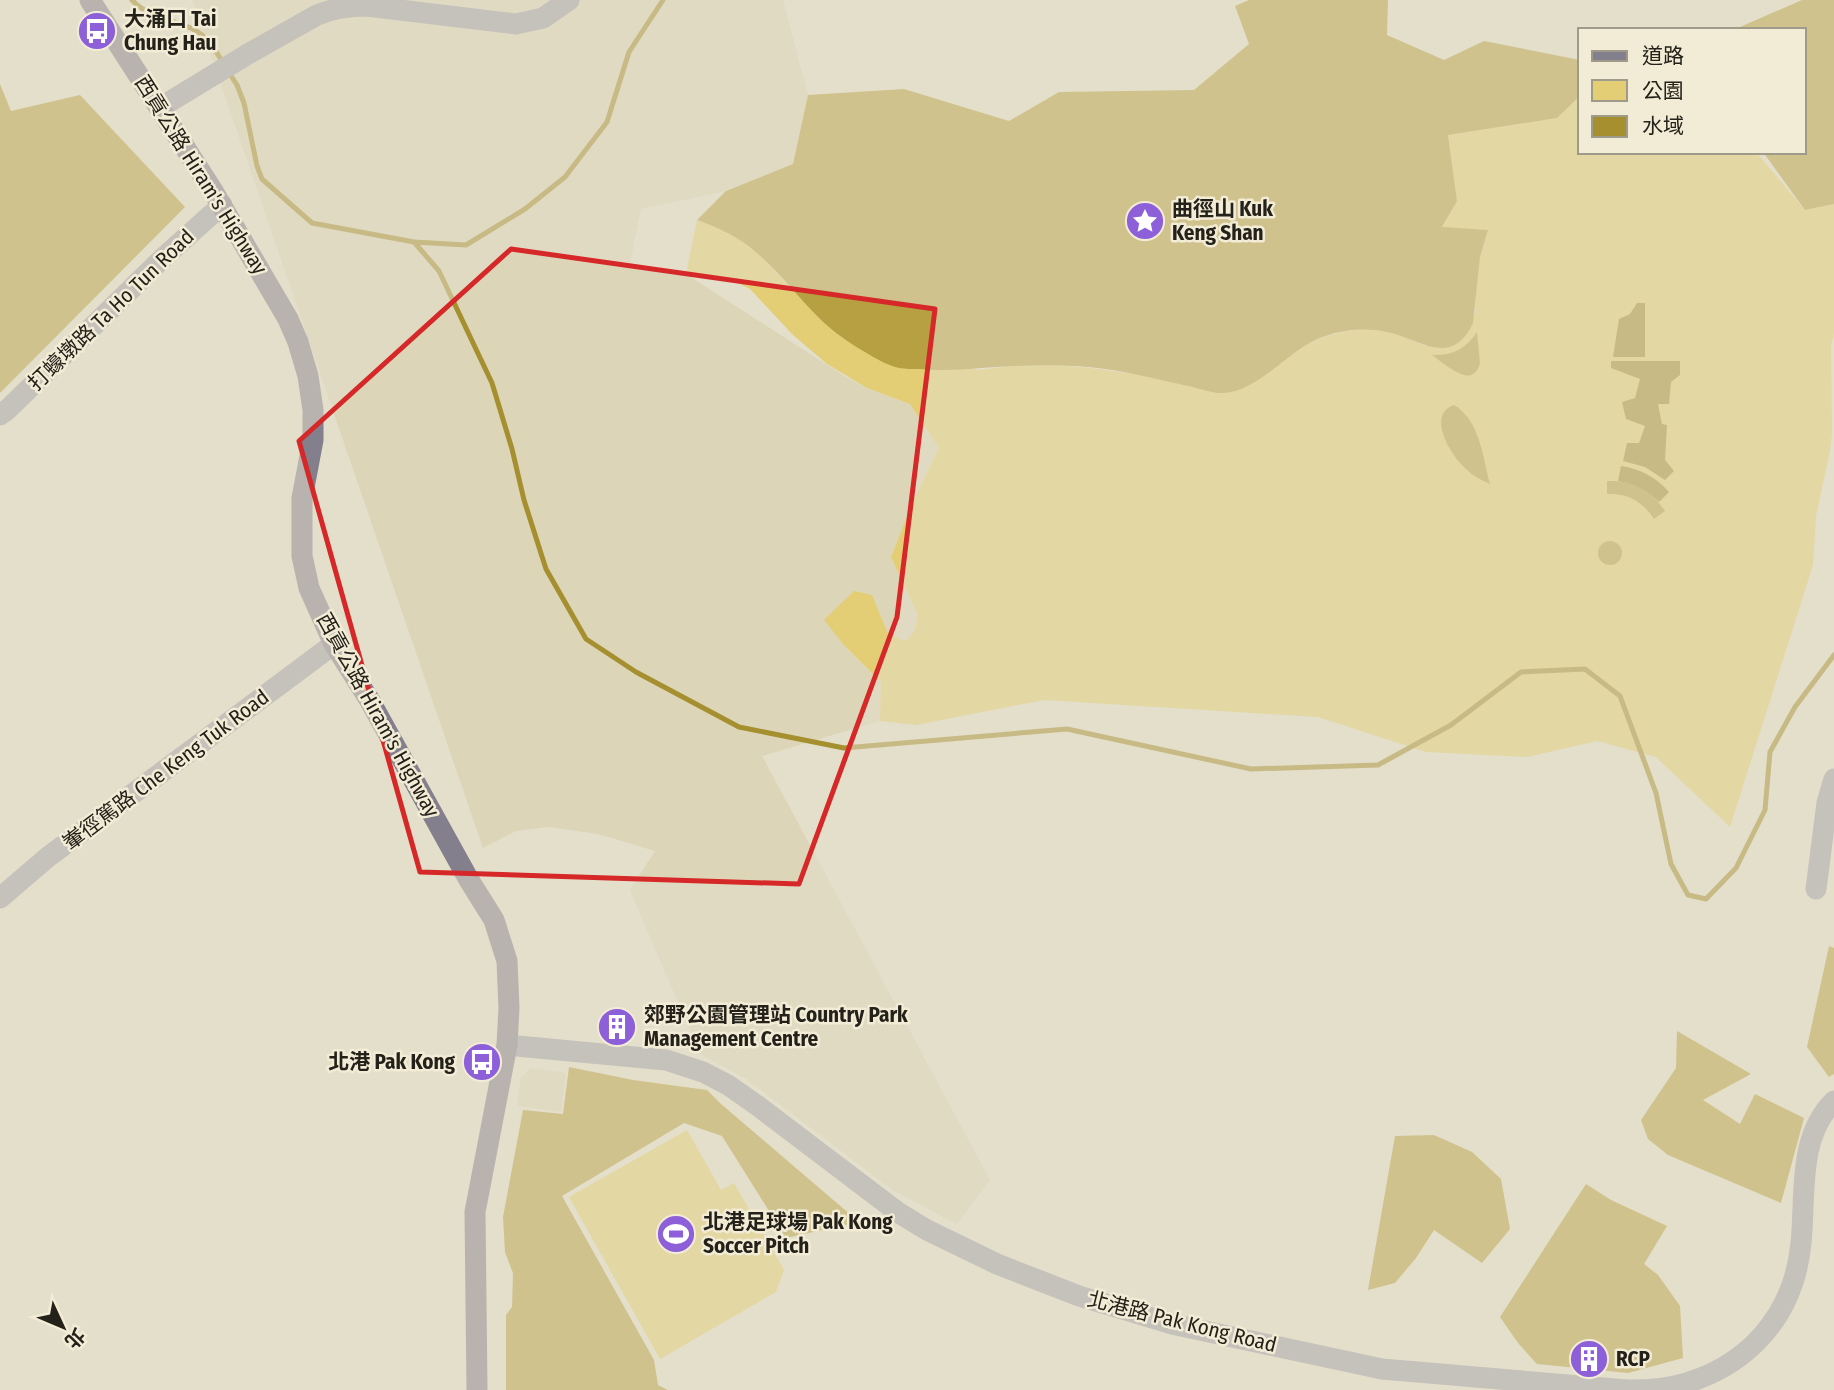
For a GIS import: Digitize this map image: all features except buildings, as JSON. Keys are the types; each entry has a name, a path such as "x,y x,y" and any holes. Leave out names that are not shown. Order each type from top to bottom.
{"main road":[{"name":"西貢公路 Hiram's Highway","path":"90,0 222,205 288,319 308,376 313,410 313,440 302,498 302,556 309,588 334,644 370,701 494,920 508,961 507,1045 475,1212 477,1390"}],"street":[{"path":"161,107 248,54 329,10 367,6 516,24 543,18 569,0"},
{"name":"打蠔墩路 Ta Ho Tun Road","path":"0,415 222,205"},
{"name":"輋徑篤路 Che Keng Tuk Road","path":"0,898 48,857 334,644"},
{"path":"1815,889 1827,803 1834,779"},
{"name":"北港路 Pak Kong Road","path":"507,1045 666,1060 703,1072 758,1106 913,1222 997,1264 1079,1296 1172,1324 1382,1369 1627,1390 1674,1386 1717,1371 1754,1346 1770,1325 1787,1296 1797,1266 1810,1140 1818,1119 1834,1101"}],"highlighted area":[{"path":"511,249 935,309 897,617 799,884 420,872 299,441"}],"shaded area":[{"path":"192,0 783,0 808,95 793,164 726,191 641,209 630,263 686,274 846,377 910,404 939,448 913,501 891,557 918,615 915,630 906,641 887,634 872,595 844,645 881,682 880,721 762,756 990,1180 957,1224 894,1191 746,1079 700,1054 630,890 655,851 598,834 549,827 516,831 483,848"},
{"path":"1249,0 1388,0 1387,35 1444,60 1484,41 1578,60 1578,98 1557,118 1448,135 1457,201 1442,227 1488,230 1480,257 1473,323 1455,345 1434,347 1377,330 1340,332 1310,342 1246,387 1224,393 1127,372 1089,367 1034,365 944,370 899,368 873,357 830,328 750,247 728,233 697,220 726,191 793,164 808,95 904,89 1009,121 1059,92 1194,90 1249,44 1235,6"},
{"path":"1802,0 1834,0 1834,204 1805,210 1764,154 1806,154 1806,28 1740,27"},
{"path":"0,84 11,111 80,95 185,207 0,393"},
{"path":"1477,332 1480,363 1471,375 1458,373 1432,355 1458,350"},
{"path":"1454,405 1470,420 1475,430 1490,484 1465,468 1447,443 1441,425 1442,416"},
{"path":"1607,481 1625,482 1640,488 1654,497 1665,511 1654,519 1645,507 1634,499 1607,494"},
{"path":"1610,541 1621,548 1622,553 1615,564 1610,565 1599,558 1598,553 1605,542"},
{"path":"1829,946 1834,948 1834,1074 1829,1077 1807,1047"},
{"path":"1677,1031 1751,1074 1703,1100 1740,1124 1755,1094 1804,1118 1781,1203 1668,1155 1648,1139 1641,1120 1676,1068"},
{"path":"569,1067 633,1080 707,1090 859,1222 786,1238 722,1136 684,1123 562,1196 654,1360 658,1385 668,1390 506,1390 506,1315 512,1307 513,1273 505,1252 503,1217 523,1110 563,1114"},
{"path":"531,1068 566,1073 561,1112 517,1106 521,1077"},
{"path":"1434,1135 1472,1152 1501,1179 1510,1229 1482,1263 1434,1230 1395,1283 1368,1290 1395,1136"},
{"path":"1586,1184 1611,1200 1667,1226 1644,1264 1658,1275 1680,1306 1683,1358 1628,1373 1537,1364 1500,1317"}],"green space":[{"path":"1578,98 1578,154 1758,154 1805,210 1834,204 1832,433 1816,516 1813,565 1730,827 1656,757 1597,741 1527,757 1426,752 1318,717 1044,700 916,725 880,721 881,682 844,645 824,620 854,591 872,595 888,634 906,641 915,630 918,615 891,557 913,501 939,448 910,404 867,388 827,364 792,334 750,289 730,279 686,274 697,220 720,229 758,253 820,319 844,339 978,370 1052,365 1128,373 1267,373 1307,344 1346,331 1386,331 1423,345 1443,348 1462,340 1475,313 1480,257 1488,231 1442,228 1457,201 1448,135 1557,118"},
{"name":"北港足球場 Pak Kong Soccer Pitch","path":"687,1130 721,1190 734,1183 784,1270 776,1292 660,1359 569,1197"}],"water":[{"path":"1637,303 1645,303 1645,357 1613,357 1619,319 1630,314"},
{"path":"1611,361 1680,361 1680,375 1671,382 1669,404 1658,404 1662,424 1667,425 1665,460 1674,471 1665,480 1645,467 1623,461 1627,443 1639,443 1645,426 1626,419 1622,402 1635,398 1640,379 1611,368"},
{"path":"1621,466 1647,475 1669,492 1659,502 1640,488 1618,481"}],"waterway":[{"path":"132,0 155,15 198,32 209,42 223,63"},
{"path":"228,71 244,103 262,179 312,223 414,242 466,245 525,209 565,177 607,122 629,52 663,0"},
{"path":"414,242 439,271 492,383 546,569 586,639 636,672 739,727 844,748 1067,729 1251,769 1378,765 1451,725 1521,672 1585,669 1620,696 1656,793 1671,864 1688,895 1706,899 1736,868 1765,810 1770,752 1795,707 1834,655"}],"place":[{"name":"大涌口 Tai Chung Hau","path":"97,31"},
{"name":"曲徑山 Kuk Keng Shan","path":"1145,221"},
{"name":"郊野公園管理站 Country Park Management Centre","path":"617,1027"},
{"name":"北港 Pak Kong","path":"482,1062"},
{"name":"北港足球場 Pak Kong Soccer Pitch","path":"676,1234"},
{"name":"RCP","path":"1589,1359"}]}
